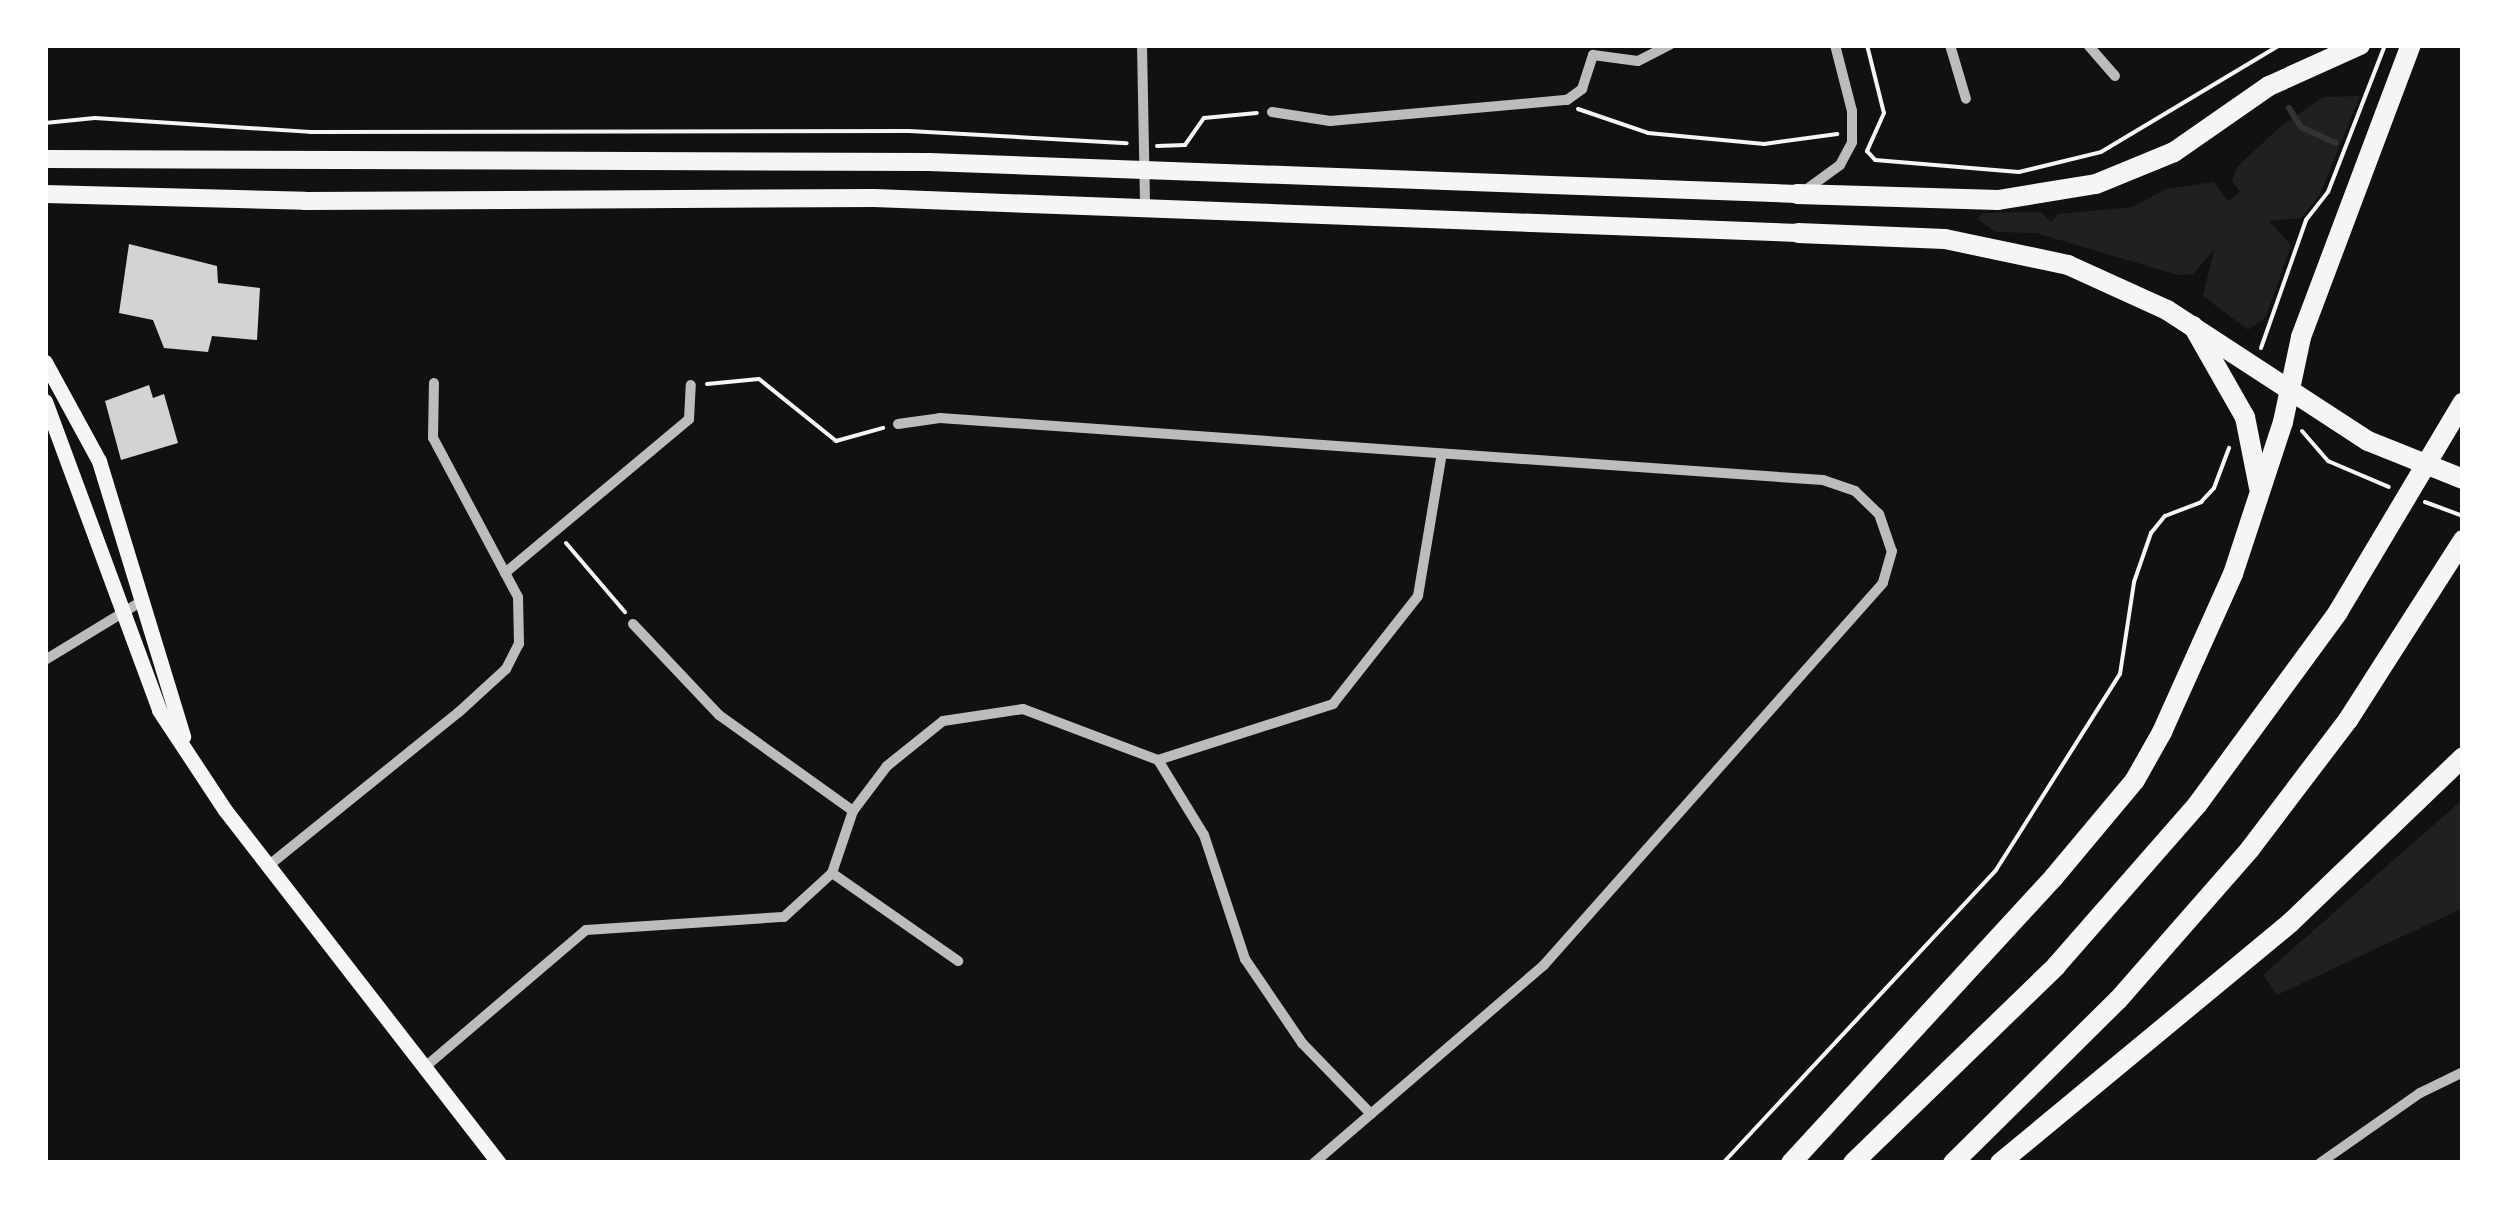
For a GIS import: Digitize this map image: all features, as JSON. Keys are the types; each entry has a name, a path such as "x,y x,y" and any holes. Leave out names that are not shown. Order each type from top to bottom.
{"highway":[{"path":"1797,194 1998,200 2096,184 2174,152 2270,86 2340,49 2360,45"},
{"path":"1791,1163 2021,916 2134,780 2209,638 2259,490 2301,337 2411,45"},
{"path":"1798,233 1945,239 2018,252 2103,279 2193,326 2288,394 2368,441 2463,479"},
{"path":"2193,326 2245,417 2259,490"},
{"path":"1853,1163 2056,966 2158,853 2291,680 2382,543 2463,402"},
{"path":"1952,1163 2118,1000 2250,849 2348,720 2463,540"},
{"path":"2000,1163 2290,923 2463,756"}],"main road":[{"path":"45,159 929,162 1797,194"},
{"path":"48,197 306,201 874,198 1144,204 1798,233"},
{"path":"45,362 92,442 185,745"},
{"path":"45,401 159,710 268,866 499,1163"}],"street":[{"path":"1142,45 1144,204"},
{"path":"1272,112 1330,121 1561,101 1582,89 1593,55 1635,61 1670,45"},
{"path":"1797,194 1840,165 1853,136 1835,45"},
{"path":"2088,45 2115,76"},
{"path":"1954,46 1966,99"},
{"path":"268,866 506,669 519,644 518,597 433,438 434,383"},
{"path":"505,573 689,419 691,386"},
{"path":"898,424 940,418 1441,458 1822,480 1855,491 1879,514 1892,550 1882,583 1544,965 1314,1163"},
{"path":"1158,760 1334,704 1418,596 1441,458"},
{"path":"45,660 142,601"},
{"path":"633,624 719,715 854,811"},
{"path":"425,1067 586,930 784,917 832,873 854,811 887,766 942,720 1023,708 1158,760 1204,835 1245,958 1302,1043 1371,1114"},
{"path":"832,873 958,961"},
{"path":"2320,1163 2420,1093 2463,1072"}],"path":[{"path":"1867,45 1884,113 1867,151 1875,160 1898,165 2019,172 2057,167 2148,129 2280,45"},
{"path":"2265,357 2260,344 2306,220 2328,192 2385,45"},
{"path":"1561,101 1648,133 1778,145 1823,133 1871,140"},
{"path":"1185,145 1204,118 1272,112"},
{"path":"45,124 94,118 310,132 812,130 1106,140"},
{"path":"691,386 759,380 836,441 898,424"},
{"path":"2294,426 2328,460 2400,491"},
{"path":"1723,1163 1996,870 2120,674 2131,596 2151,533 2166,516 2201,502 2223,469"},
{"path":"2414,498 2463,516"},
{"path":"556,531 633,624"}],"shaded area":[{"path":"2360,96 2319,196 2301,218 2269,221 2291,245 2266,317 2248,330 2203,296 2214,250 2193,274 2178,275 2036,233 1996,232 1977,219 1983,213 2041,212 2051,222 2058,214 2133,207 2166,189 2214,182 2228,201 2240,192 2232,181 2237,167 2281,126 2323,97"},
{"path":"2463,799 2463,908 2277,995 2263,975"}],"building":[{"path":"129,244 217,266 218,283 260,288 257,340 212,336 208,352 164,348 153,320 119,313"},
{"path":"149,385 153,398 164,394 178,443 121,460 105,401"}],"waterway":[{"path":"2289,108 2301,127 2335,143"}]}
